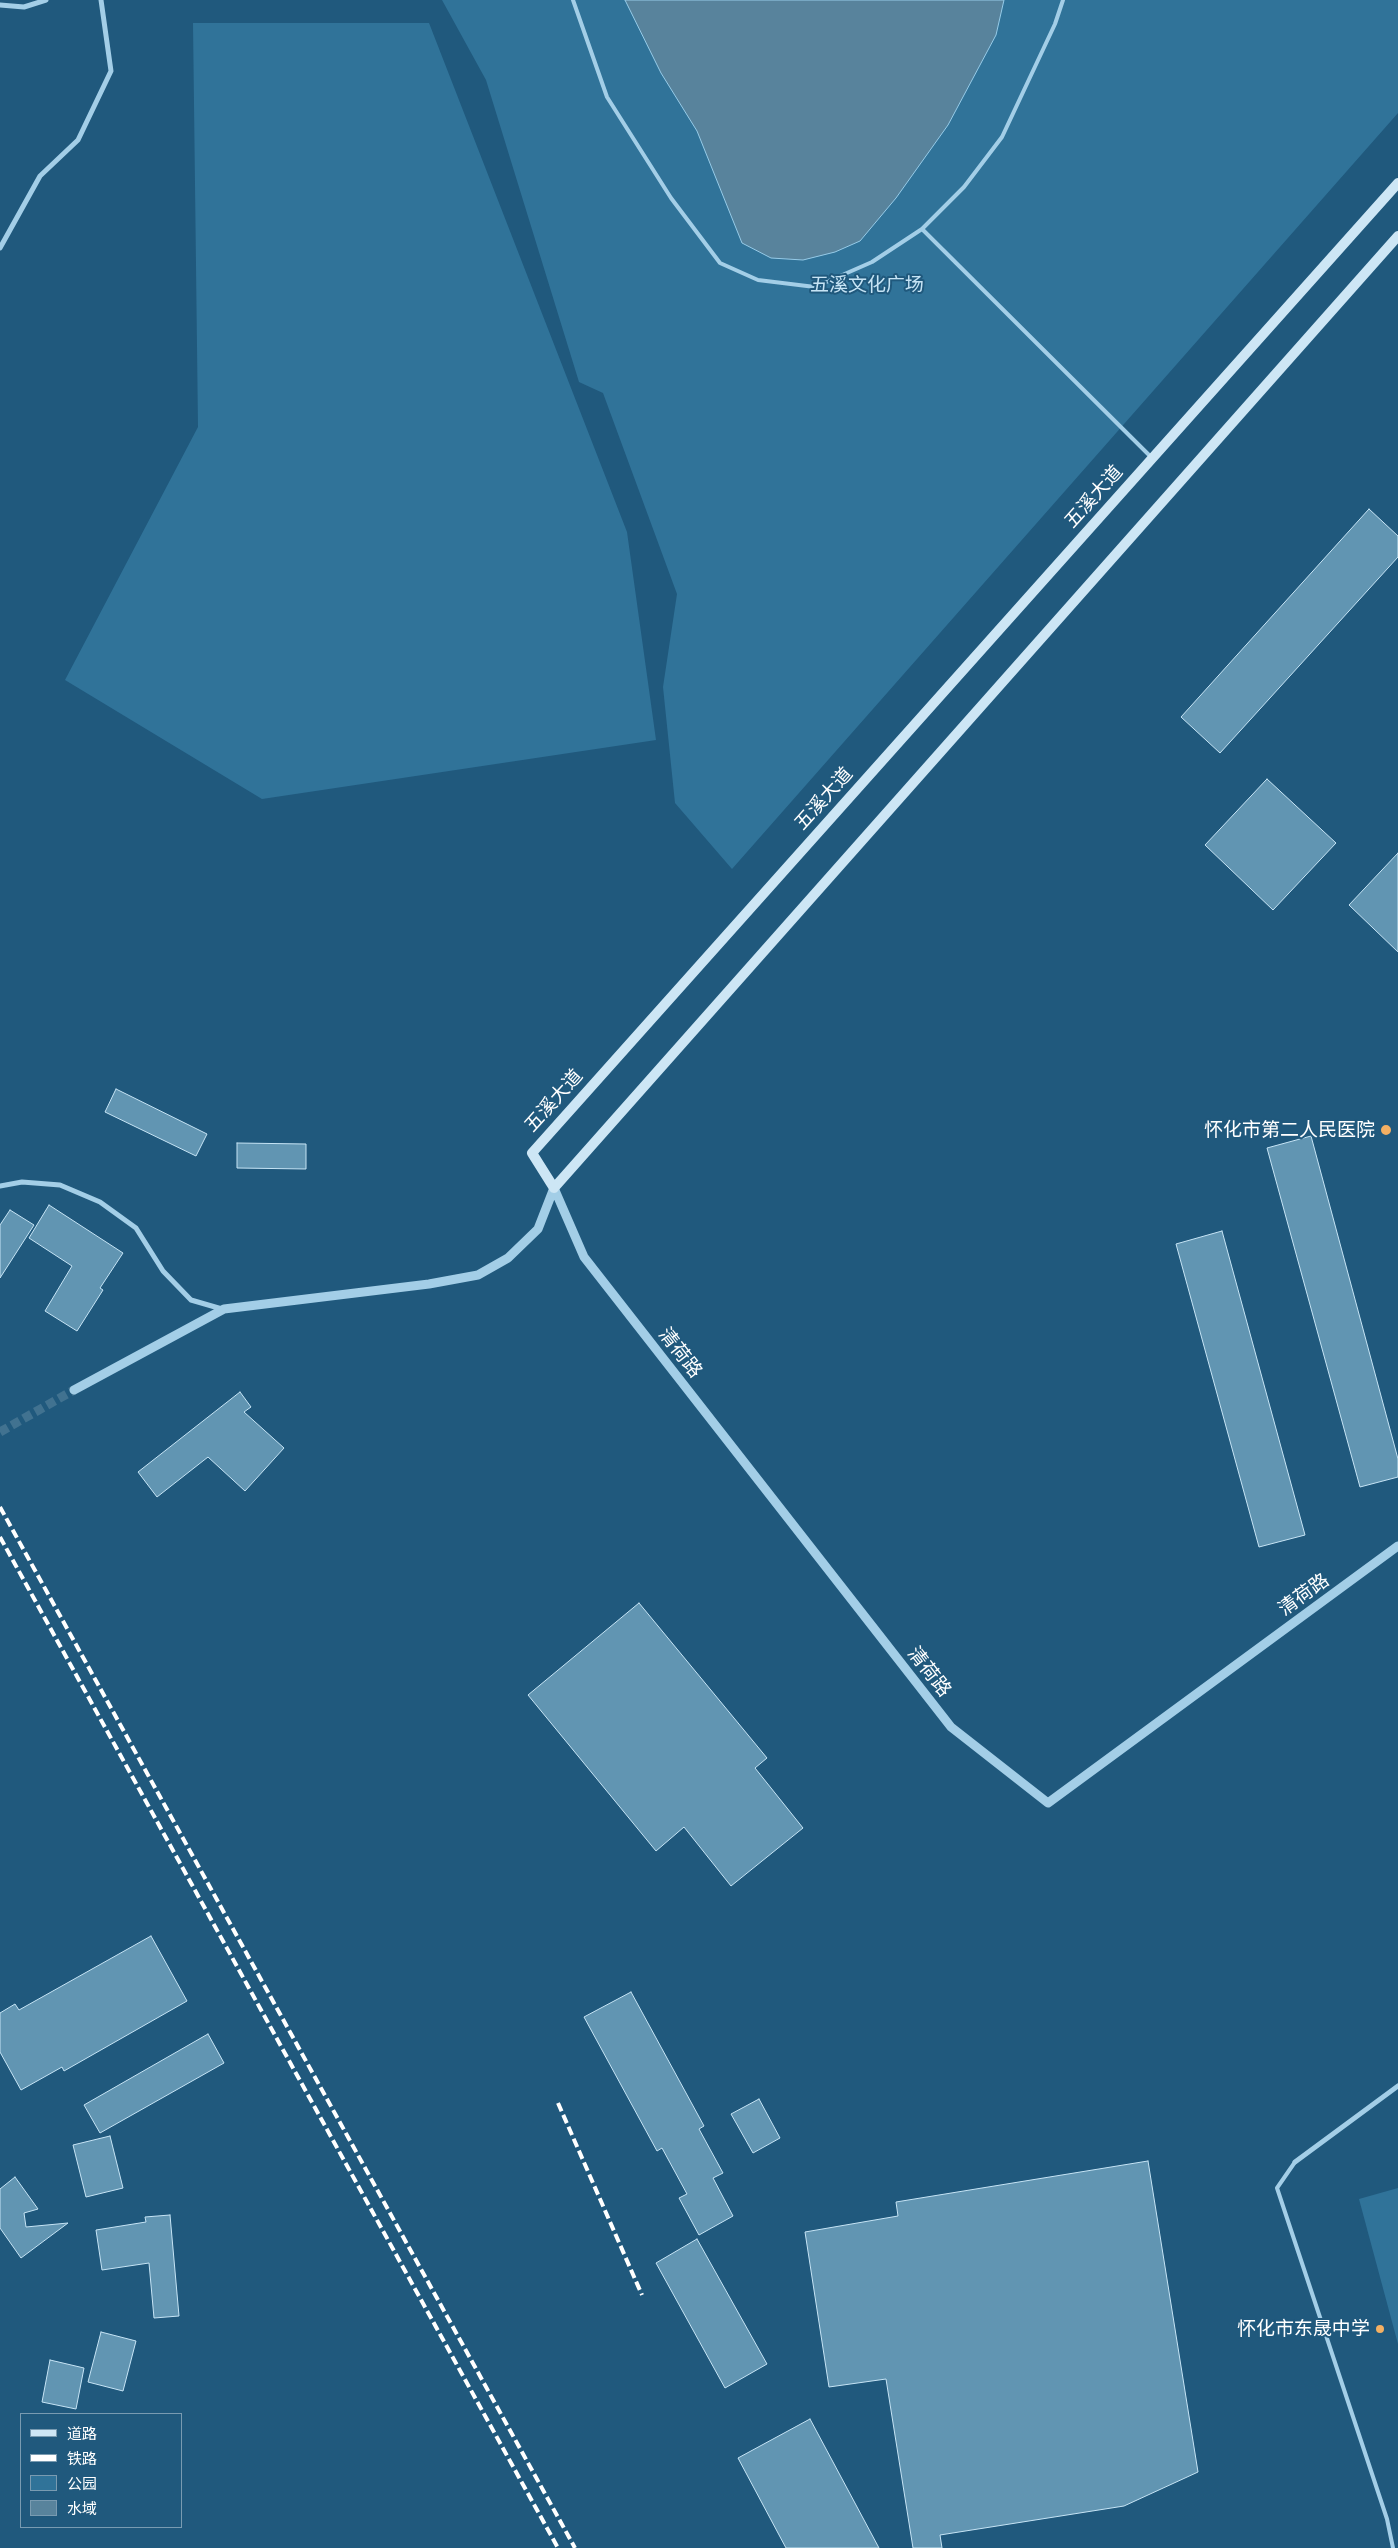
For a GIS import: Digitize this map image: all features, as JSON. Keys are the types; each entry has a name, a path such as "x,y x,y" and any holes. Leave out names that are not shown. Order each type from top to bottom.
{"main road":[{"name":"五溪大道","path":"554,1188 532,1153 1398,183"},
{"path":"554,1188 1398,236"}],"street":[{"path":"0,5 24,7 46,0"},
{"path":"0,248 40,176 78,140 111,71 101,0"},
{"path":"0,1186 22,1182 60,1186 100,1202 136,1228 163,1271 191,1300 224,1309"},
{"path":"74,1390 224,1309 429,1284 478,1275 508,1258 538,1229 554,1188"},
{"name":"清荷路","path":"554,1188 584,1257 951,1727 1048,1803 1398,1546"},
{"path":"1295,2162 1398,2086"}],"lane":[{"path":"573,0 608,97 671,198 720,263 758,280 815,287 872,262 922,229 964,187 1002,137 1055,24 1062,0"},
{"path":"922,229 1152,458"},
{"path":"1295,2162 1277,2188 1387,2519 1393,2548"}],"green space":[{"name":"五溪文化广场","path":"442,0 1398,0 1398,113 732,869 675,803 663,687 677,594 603,393 579,382 486,80"},
{"path":"193,23 429,23 627,532 656,740 262,799 65,680 198,427"},
{"path":"1398,2188 1398,2344 1359,2199"}],"water":[{"path":"625,0 1004,0 996,35 948,125 896,198 860,241 835,252 803,260 771,258 742,243 697,131 661,73"}],"building":[{"path":"1369,509 1398,536 1398,557 1220,753 1181,717"},
{"path":"1267,779 1336,843 1273,910 1205,845"},
{"path":"1398,853 1398,952 1349,905"},
{"path":"116,1089 207,1134 196,1156 105,1112"},
{"path":"1311,1136 1398,1459 1398,1477 1360,1487 1267,1148"},
{"path":"237,1143 306,1144 306,1169 237,1168"},
{"path":"49,1205 123,1253 100,1288 103,1290 77,1331 45,1311 72,1266 29,1238"},
{"path":"10,1210 34,1225 0,1278 0,1225"},
{"path":"1222,1231 1305,1535 1259,1547 1176,1244"},
{"path":"240,1392 251,1407 244,1412 284,1448 245,1491 208,1457 157,1497 138,1472"},
{"path":"639,1603 767,1758 755,1768 803,1828 731,1886 684,1827 656,1851 528,1695"},
{"path":"151,1936 187,2001 64,2071 62,2067 21,2090 0,2052 0,2013 15,2004 19,2010"},
{"path":"631,1992 704,2126 699,2129 723,2173 713,2178 733,2216 699,2235 679,2198 687,2194 662,2148 657,2151 584,2017"},
{"path":"208,2034 224,2063 100,2133 84,2105"},
{"path":"759,2099 780,2138 753,2153 731,2114"},
{"path":"110,2136 123,2188 86,2197 73,2145"},
{"path":"1148,2161 1198,2472 1124,2506 940,2535 942,2548 913,2548 886,2379 829,2387 805,2232 898,2216 896,2202"},
{"path":"15,2177 38,2209 24,2213 26,2227 68,2223 21,2258 0,2228 0,2189"},
{"path":"170,2215 179,2316 154,2318 149,2263 102,2270 96,2230 146,2222 145,2217"},
{"path":"697,2239 767,2364 725,2388 656,2263"},
{"path":"101,2332 136,2341 123,2391 88,2382"},
{"path":"50,2360 84,2368 76,2409 42,2402"},
{"path":"810,2419 879,2548 786,2548 738,2458"}],"tunnel":[{"path":"0,1432 74,1390"}],"railway":[{"path":"0,1507 575,2548"},
{"path":"0,1537 558,2548"},
{"path":"558,2103 642,2295"}],"place":[{"name":"怀化市第二人民医院","path":"1386,1130"},
{"name":"怀化市东晟中学","path":"1380,2329"}]}
